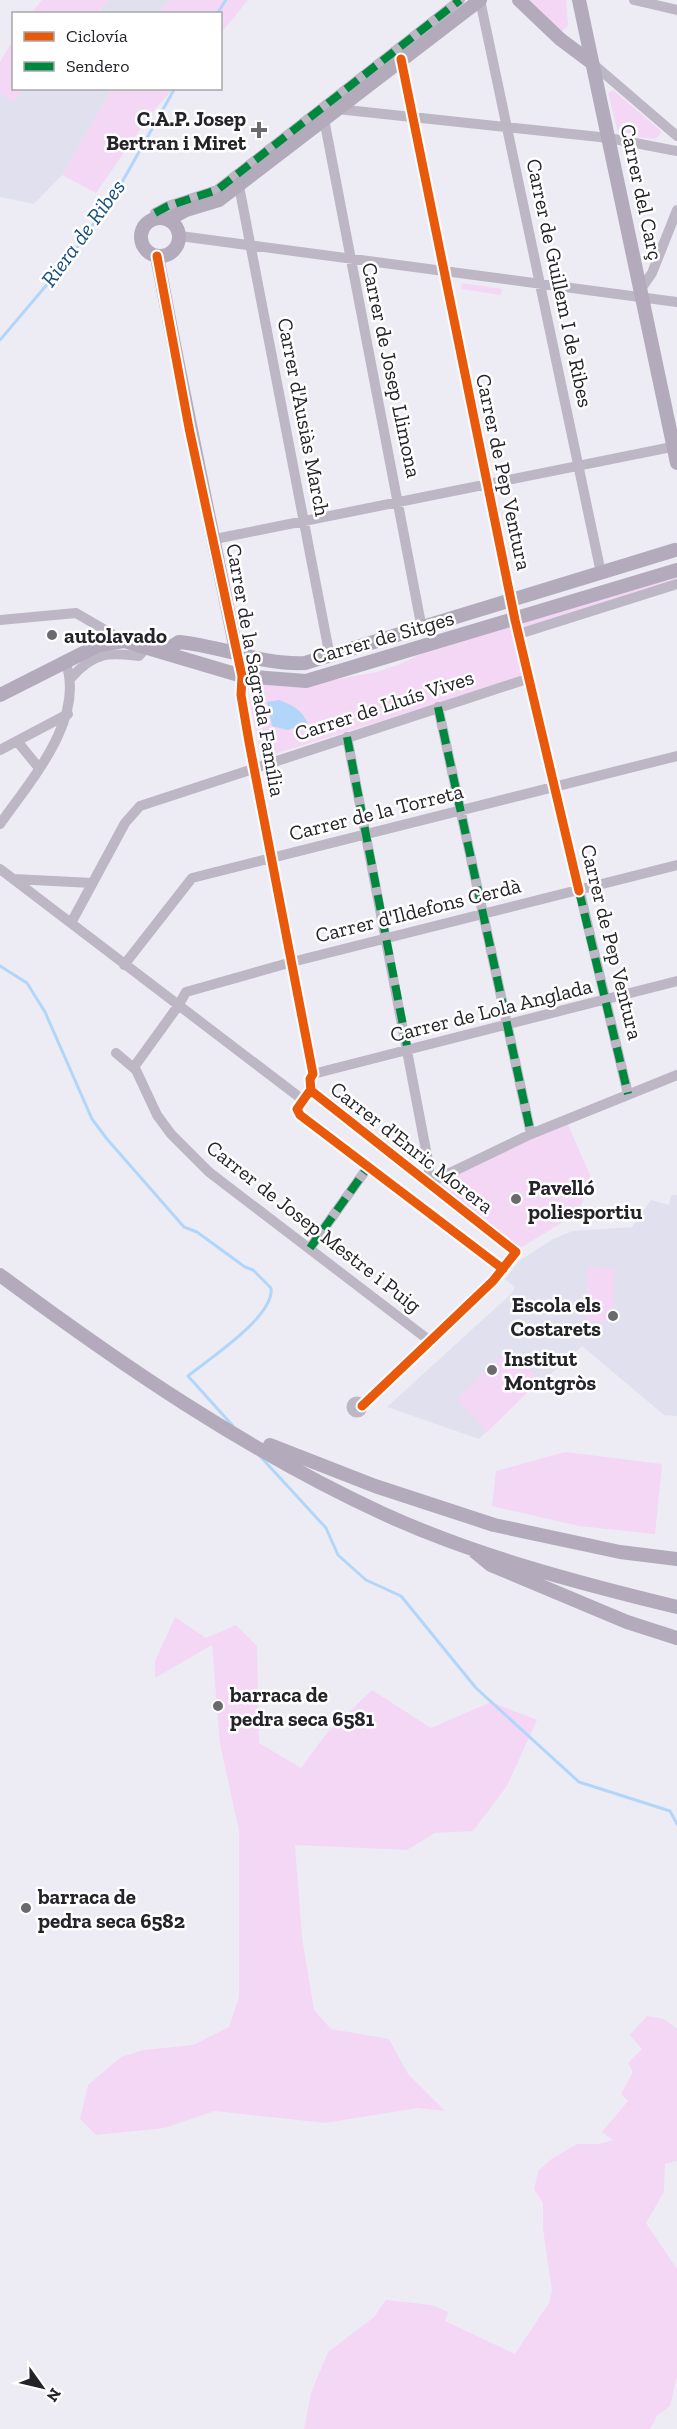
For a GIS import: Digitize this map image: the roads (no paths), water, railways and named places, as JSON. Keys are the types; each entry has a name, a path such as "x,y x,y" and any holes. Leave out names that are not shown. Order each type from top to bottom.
{"street":[{"path":"155,213 168,206 217,190 460,0"},
{"path":"169,219 176,225 180,236 175,250 157,256 145,249 142,241 142,230 155,218 169,219 186,210 219,200 480,0"},
{"name":"Carrer de Guillem I de Ribes","path":"480,0 601,573"},
{"path":"519,0 560,39 592,63 677,136"},
{"name":"Carrer del Carç","path":"579,0 676,447 677,463"},
{"path":"633,0 677,10"},
{"name":"Carrer de Pep Ventura","path":"401,59 515,620 628,1094"},
{"path":"337,109 609,138 677,151"},
{"name":"Carrer de Josep Llimona","path":"324,119 422,629"},
{"name":"Carrer d'Ausiàs March","path":"239,186 330,657"},
{"path":"642,293 677,210"},
{"path":"180,236 539,284 642,293 677,302"},
{"name":"Carrer de la Sagrada Família","path":"157,256 189,428 215,539 242,676 241,695 254,768 313,1074 310,1079 311,1091"},
{"path":"215,539 676,447"},
{"path":"165,651 179,642 208,645 237,655 291,663 330,657 512,598 676,549 674,562 677,570"},
{"name":"Carrer de Sitges","path":"0,695 99,645 124,641 165,651 242,676 306,681 355,669 677,570"},
{"path":"519,634 677,584"},
{"path":"0,620 76,614 124,641"},
{"path":"72,677 86,662 99,656 120,653 139,656 147,647"},
{"path":"0,824 39,768 68,714 72,677 65,661"},
{"name":"Carrer de Lluís Vives","path":"71,923 125,823 140,806 530,678"},
{"path":"438,707 531,1134"},
{"path":"0,750 68,714"},
{"path":"346,737 387,938 429,1166 429,1183 531,1134 677,1075"},
{"path":"17,741 39,768"},
{"name":"Carrer de la Torreta","path":"124,965 192,878 677,756"},
{"name":"Carrer d'Ildefons Cerdà","path":"134,1068 186,992 292,962 677,865"},
{"name":"Carrer d'Enric Morera","path":"0,869 303,1100"},
{"path":"14,879 92,883"},
{"name":"Carrer de Lola Anglada","path":"313,1074 677,981"},
{"name":"Carrer de Josep Mestre i Puig","path":"116,1053 134,1068 157,1115 184,1149 209,1172 430,1341"},
{"name":"Carrer d'Enric Morera","path":"311,1091 516,1252 503,1269 296,1112 311,1091"},
{"path":"310,1248 368,1167"},
{"path":"362,1404 503,1269"},
{"path":"0,1275 131,1368 232,1432 368,1506 471,1547 677,1607"},
{"path":"250,1443 276,1447 375,1486 494,1525 610,1550 675,1558"},
{"path":"471,1547 491,1565 627,1623 677,1638"}],"water":[{"path":"279,700 296,709 308,724 287,730 272,726 267,702"}],"waterway":[{"name":"Riera de Ribes","path":"218,12 226,0"},
{"name":"Riera de Ribes","path":"0,340 72,255 121,184 174,90"},
{"path":"0,966 27,983 45,1012 92,1119 107,1139 184,1227 197,1232 245,1267 253,1270 271,1288 263,1311 252,1324 188,1376 233,1426"},
{"path":"259,1455 326,1528 338,1555 366,1580 401,1596 476,1688 579,1782 670,1811 677,1824"}],"place":[{"name":"C.A.P. Josep Bertran i Miret","path":"259,130"},
{"name":"autolavado","path":"52,635"},
{"name":"Pavelló poliesportiu","path":"516,1199"},
{"name":"Escola els Costarets","path":"613,1316"},
{"name":"Institut Montgròs","path":"492,1370"},
{"name":"barraca de pedra seca 6581","path":"218,1706"},
{"name":"barraca de pedra seca 6582","path":"26,1908"}]}
